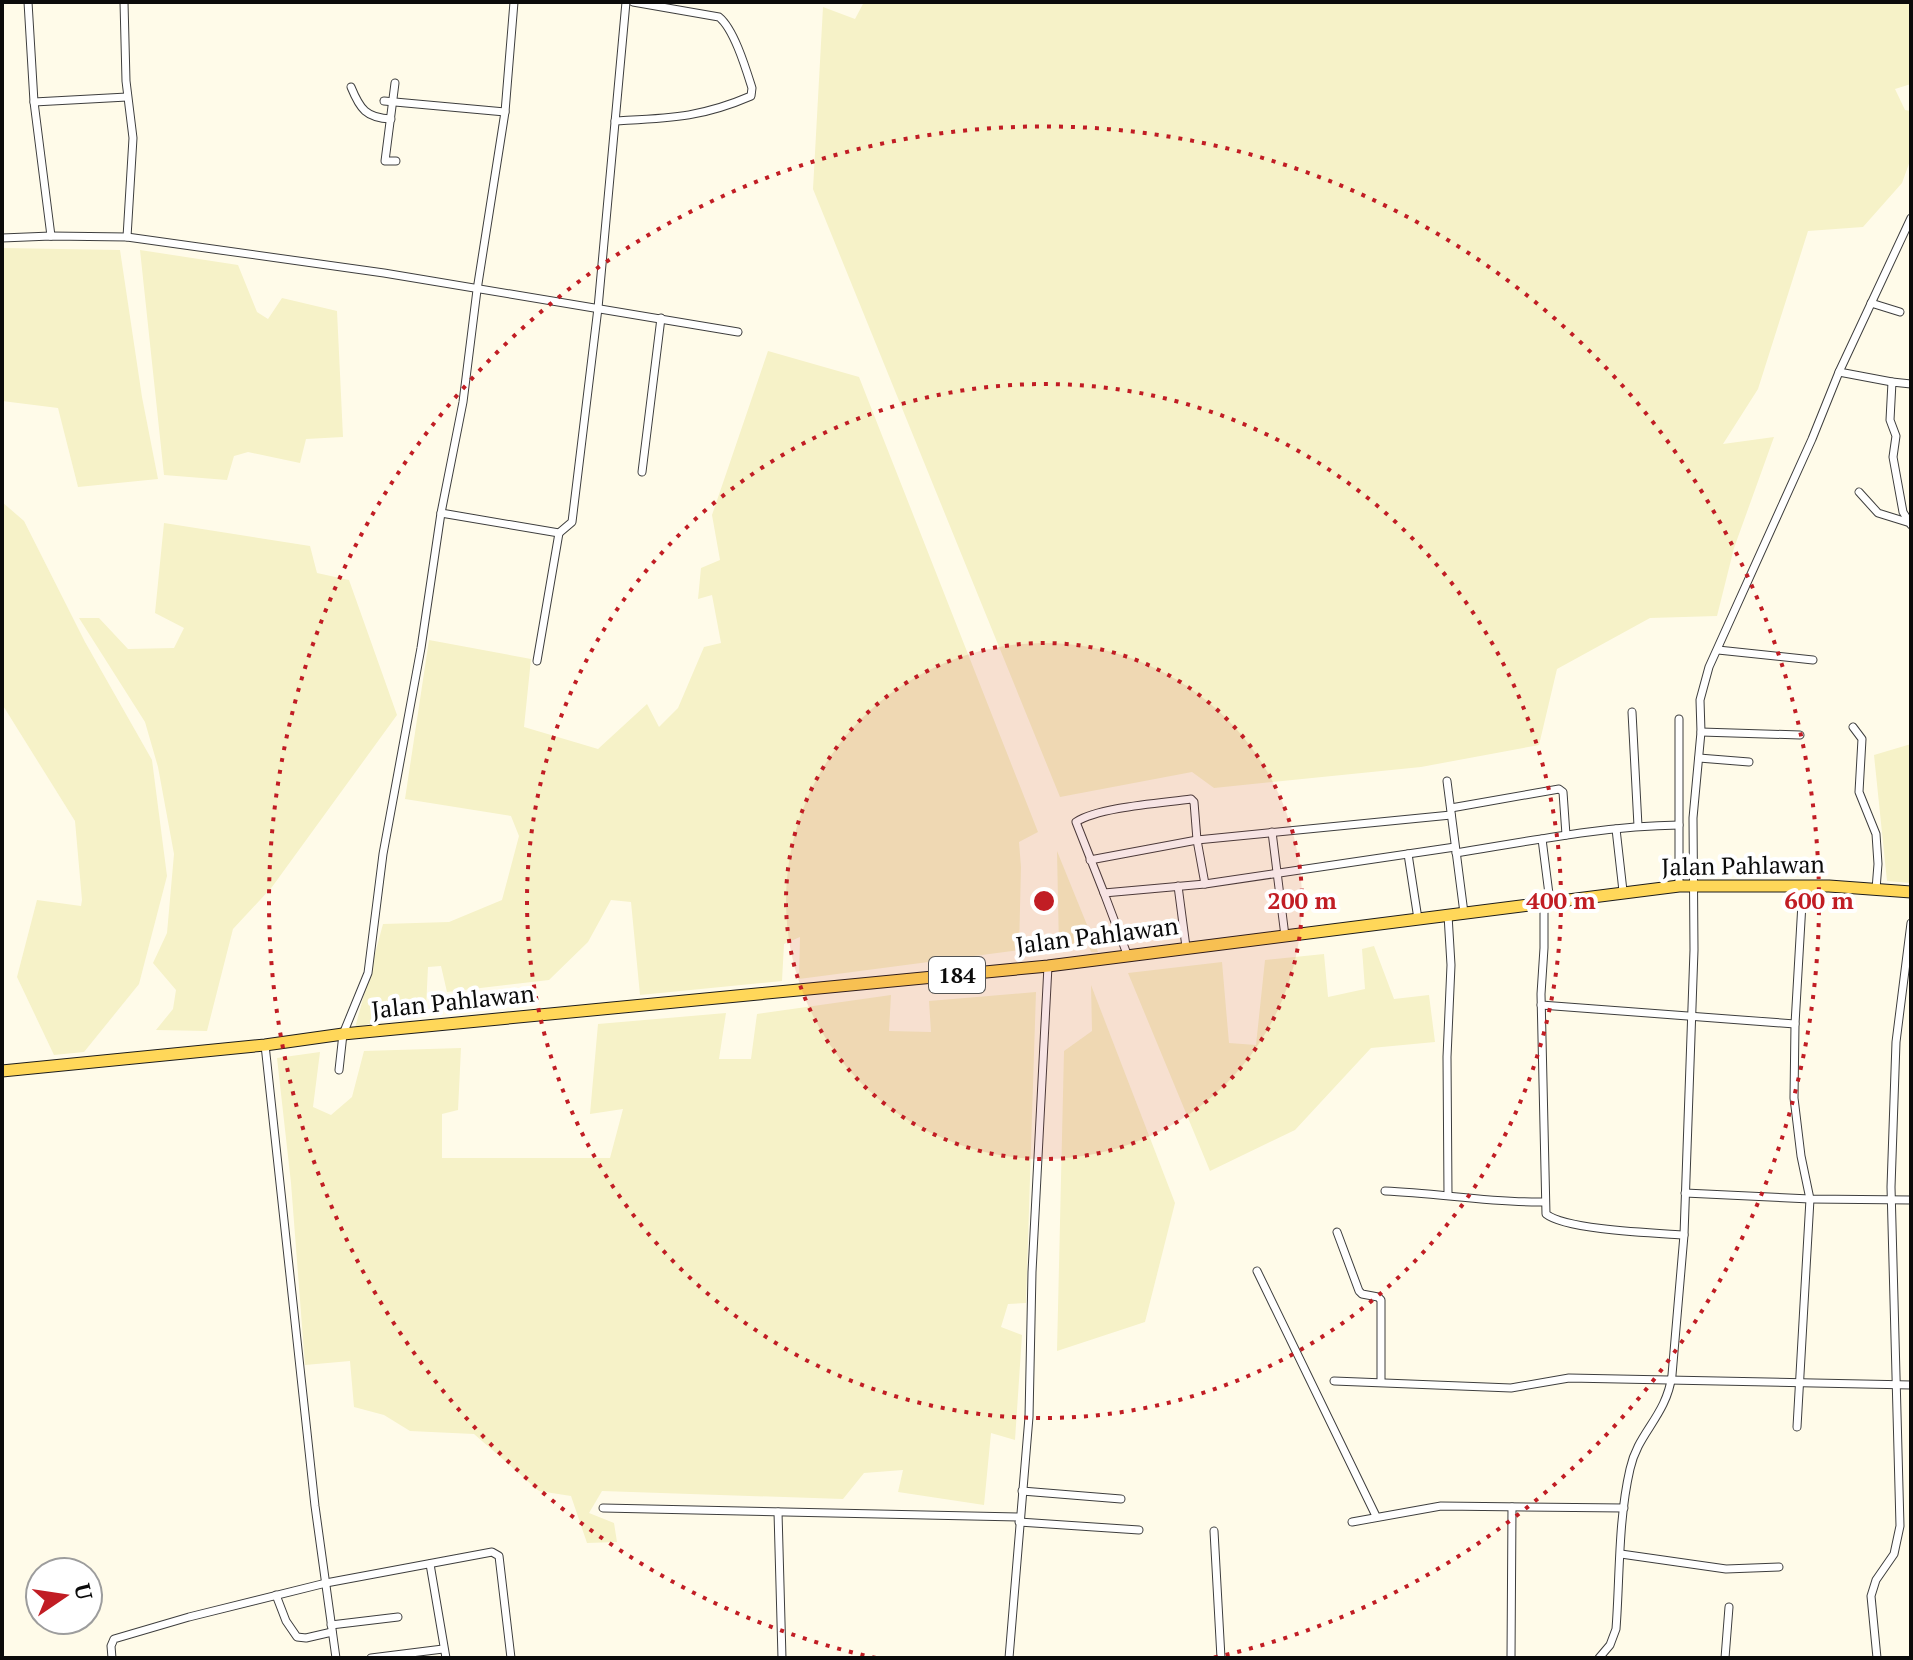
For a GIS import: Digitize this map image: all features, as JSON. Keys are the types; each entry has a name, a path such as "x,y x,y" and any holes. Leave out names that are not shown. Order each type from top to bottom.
{"main road":[{"name":"Jalan Pahlawan","path":"2,1071 265,1045 343,1034 1048,966 1623,891 1693,885 1803,886 1911,892"}],"street":[{"path":"28,2 34,102 51,236"},
{"path":"124,2 127,97 133,138 127,237"},
{"path":"339,1070 343,1034 368,973 375,901 463,402 505,112 514,2"},
{"path":"537,661 559,533 572,522 598,308 626,2"},
{"path":"615,121 686,117 719,109 751,96 752,88 732,36 719,17 633,2"},
{"path":"395,83 389,102 391,119 385,161 396,161"},
{"path":"351,87 364,113 391,119"},
{"path":"34,102 127,97"},
{"path":"389,102 505,112"},
{"path":"1599,1658 1610,1645 1616,1629 1624,1508 1630,1468 1636,1449 1670,1394 1684,1235 1692,1015 1693,818 1701,732 1700,700 1709,667 1839,372 1911,219"},
{"path":"2,238 127,237 384,273 738,332"},
{"path":"1871,303 1900,312"},
{"path":"642,472 661,318"},
{"path":"1839,372 1911,384"},
{"path":"1892,382 1890,420 1896,436 1893,457 1903,512 1909,523"},
{"path":"1859,492 1878,513 1909,523"},
{"path":"441,513 559,533"},
{"path":"1718,650 1813,660"},
{"path":"1632,712 1638,826"},
{"path":"1679,719 1679,886"},
{"path":"1853,727 1862,739 1859,792 1876,834 1876,889"},
{"path":"1701,732 1800,735"},
{"path":"1699,758 1749,762"},
{"path":"1447,781 1464,913"},
{"path":"1090,860 1197,840 1451,811 1559,789 1563,792 1566,835"},
{"path":"1127,954 1076,822 1083,817 1116,810 1191,799 1194,802 1205,884"},
{"path":"1104,893 1205,884 1408,854 1638,826 1679,825"},
{"path":"1616,829 1623,891"},
{"path":"1272,832 1285,936"},
{"path":"1542,839 1547,902 1541,1005 1546,1214 1556,1220 1684,1235"},
{"path":"1408,854 1418,919"},
{"path":"1178,886 1186,947"},
{"path":"1797,1427 1810,1199 1796,1120 1795,1024 1803,886"},
{"path":"1448,915 1451,965 1447,1057 1448,1195"},
{"path":"1877,1658 1871,1596 1876,1580 1894,1554 1900,1526 1891,1200 1896,1042 1911,923"},
{"path":"1009,1658 1029,1417 1032,1272 1048,966"},
{"path":"1541,1005 1795,1024"},
{"path":"265,1045 336,1658"},
{"path":"1385,1191 1519,1203 1544,1202"},
{"path":"1685,1193 1911,1200"},
{"path":"1337,1232 1359,1291 1381,1300 1381,1381"},
{"path":"1257,1271 1376,1516"},
{"path":"1334,1381 1511,1388 1561,1378 1911,1385"},
{"path":"1022,1491 1121,1499"},
{"path":"1352,1522 1441,1506 1624,1508"},
{"path":"1511,1658 1512,1507"},
{"path":"603,1508 1019,1520 1139,1530"},
{"path":"778,1512 782,1658"},
{"path":"1900,1526 1911,1526"},
{"path":"1214,1531 1221,1658"},
{"path":"112,1658 114,1639 122,1636 326,1583 492,1552 499,1556 511,1658"},
{"path":"1621,1554 1726,1569 1779,1567"},
{"path":"371,1658 444,1654 430,1564"},
{"path":"276,1595 286,1621 297,1637 306,1638 332,1629 398,1617"},
{"path":"1725,1658 1729,1607"}],"shaded area":[{"path":"864,2 1911,2 1911,84 1895,89 1905,110 1911,111 1911,158 1902,183 1863,227 1808,231 1758,389 1723,444 1774,437 1734,548 1717,616 1650,618 1557,669 1539,745 1421,767 1214,788 1192,772 1060,797 813,189 823,7 855,19"},
{"path":"2,248 120,250 158,479 78,487 58,408 2,401"},
{"path":"140,250 238,265 257,312 268,319 282,298 337,311 343,437 306,439 300,463 248,452 234,456 227,480 164,475"},
{"path":"768,351 859,377 1038,832 1019,842 1019,950 799,979 800,937 784,944 782,981 640,995 631,902 611,900 588,942 549,980 447,992 441,966 428,967 426,1008 355,1028 383,924 449,922 502,900 519,836 511,816 405,799 429,640 531,659 524,727 598,749 647,704 659,727 678,708 704,647 721,643 712,595 698,599 701,568 720,560 712,515"},
{"path":"2,502 24,521 85,642 152,760 167,876 139,984 84,1052 54,1055 17,977 37,900 81,906 82,900 75,821 2,704"},
{"path":"164,523 310,546 317,573 349,580 397,715 272,887 233,929 207,1031 156,1030 173,1009 176,990 153,963 167,933 174,854 158,767 145,722 79,618 99,618 128,649 174,648 184,628 155,613"},
{"path":"1911,744 1911,883 1887,881 1874,755"},
{"path":"1057,851 1098,952 1091,952 1087,941 1059,949"},
{"path":"1374,946 1394,999 1429,995 1435,1042 1371,1048 1295,1130 1210,1171 1128,973 1222,962 1229,1043 1256,1045 1265,960 1324,954 1328,997 1365,989 1362,949"},
{"path":"1091,985 1175,1203 1145,1322 1057,1351 1064,1051 1092,1031"},
{"path":"1036,992 1026,1303 1008,1304 1001,1327 1022,1335 1015,1440 991,1433 984,1505 898,1492 903,1470 864,1473 843,1499 602,1491 589,1513 614,1523 617,1542 587,1543 571,1496 539,1491 474,1434 410,1431 384,1415 354,1407 350,1361 305,1365 291,1183 277,1058 320,1052 313,1107 331,1115 352,1097 364,1051 461,1048 458,1110 442,1114 442,1158 610,1158 623,1109 590,1114 598,1024 726,1013 719,1059 751,1059 757,1014 891,995 889,1031 931,1032 929,1001"}]}
